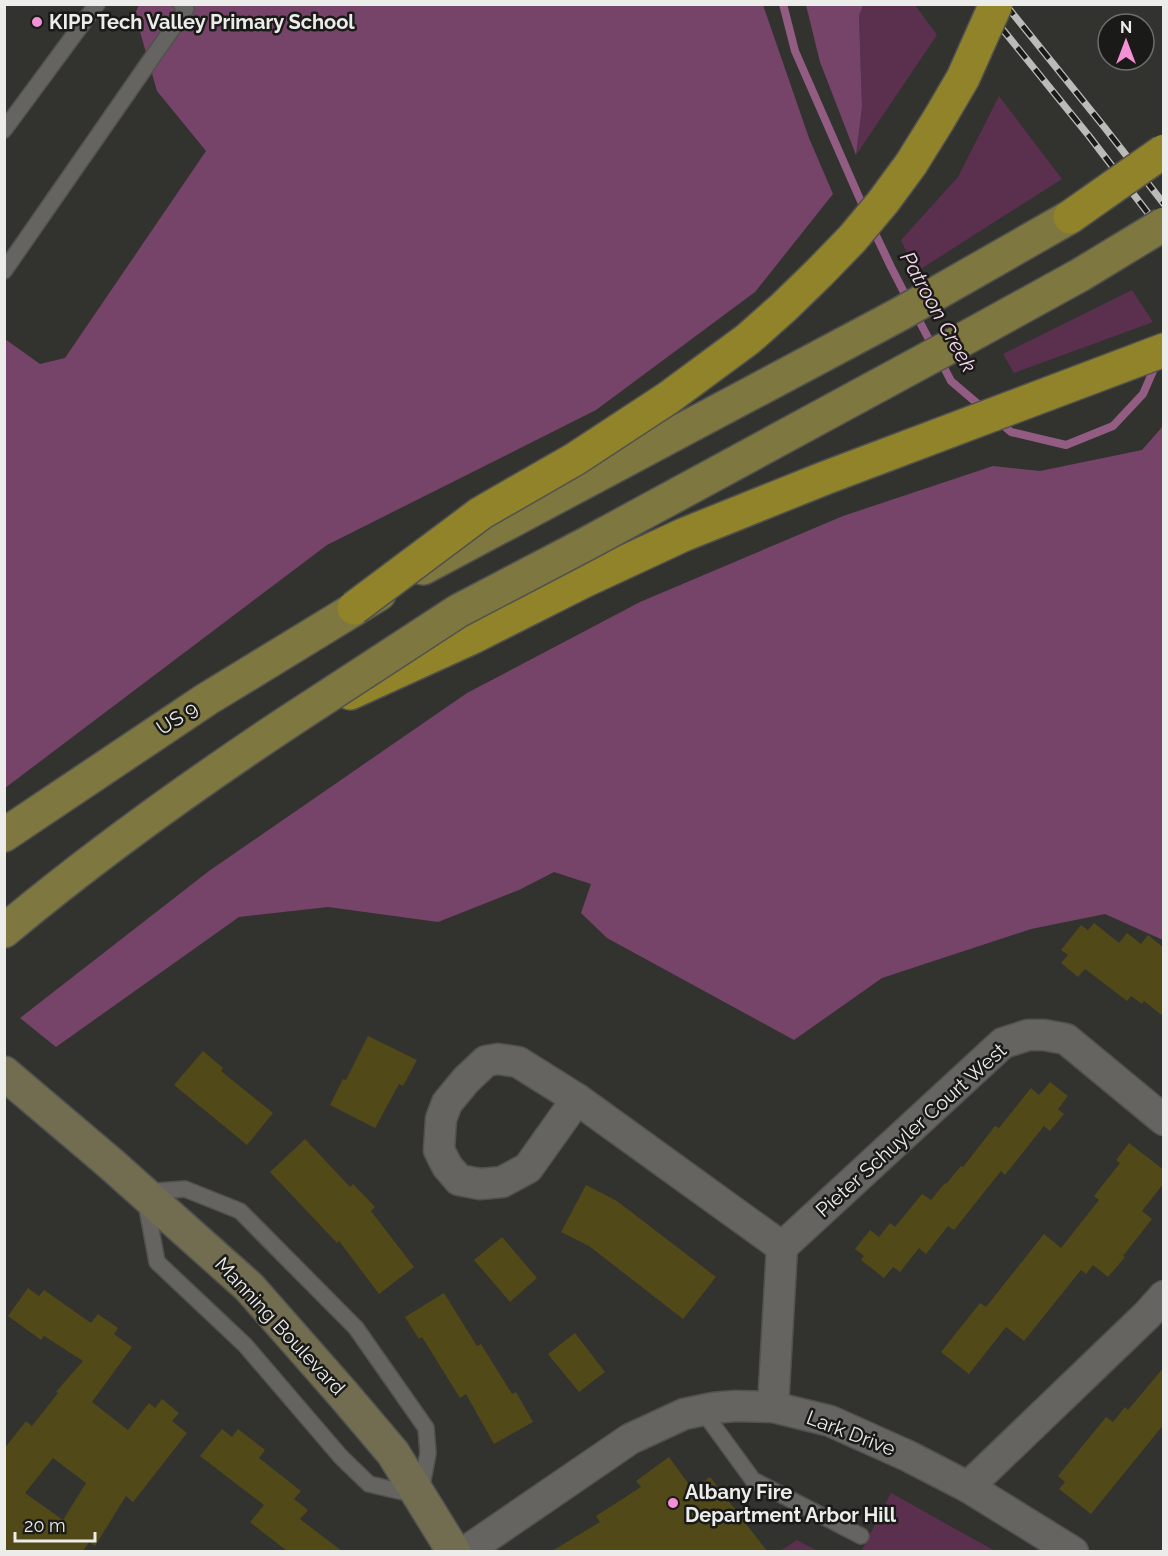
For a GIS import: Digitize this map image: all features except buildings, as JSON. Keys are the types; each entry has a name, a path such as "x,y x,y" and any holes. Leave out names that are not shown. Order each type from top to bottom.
{"highway":[{"path":"354,609 481,513 575,459 684,387 748,339 784,307 852,239 911,164 963,78 996,4"},
{"path":"1070,218 1164,152"},
{"path":"288,722 473,637 584,581 683,535 844,470 1164,350"}],"main road":[{"name":"US 9","path":"4,835 207,699 354,609 489,533 900,314 1070,218 1164,169"},
{"path":"4,931 157,812 220,767 458,611 951,346 1164,224"}],"street":[{"name":"Pieter Schuyler Court West","path":"782,1247 1003,1043 1028,1035 1066,1039 1164,1120"},
{"path":"578,1100 528,1168 502,1182 480,1184 459,1180 447,1166 439,1150 441,1119 447,1103 465,1080 486,1060 518,1062 578,1100 782,1247 773,1407"},
{"name":"Manning Boulevard","path":"9,1084 144,1192 249,1287 393,1453 454,1551"},
{"path":"968,1486 1148,1315 1164,1296"},
{"name":"Lark Drive","path":"465,1551 630,1439 684,1414 735,1406 773,1407 830,1421 909,1456 968,1486 1073,1551"}],"lane":[{"path":"4,130 97,4"},
{"path":"4,271 186,9 181,4"},
{"path":"185,1189 240,1211 356,1328 426,1428 428,1453 420,1496 369,1484 341,1457 245,1345 157,1262 144,1192 185,1189"},
{"path":"702,1410 753,1480 861,1536"}],"shaded area":[{"path":"139,5 763,5 809,138 833,194 755,292 596,410 327,545 5,788 5,339 40,364 65,358 206,151 157,91 135,14"},
{"path":"806,5 863,5 859,16 862,107 856,155 820,62"},
{"path":"863,5 915,5 937,35 856,155 862,107 859,16"},
{"path":"999,96 1062,179 916,272 901,240 958,177"},
{"path":"1132,290 1153,322 1014,373 1003,354"},
{"path":"1163,426 1163,940 1105,914 1031,929 882,978 794,1040 607,938 581,913 591,884 554,872 519,890 438,922 328,907 239,917 56,1047 20,1018 209,871 467,693 640,602 843,516 993,466 1040,471 1142,450"},
{"path":"891,1493 995,1551 861,1552"},
{"path":"797,1540 818,1551 780,1551"}],"waterway":[{"name":"Patroon Creek","path":"783,4 795,51 866,213"},
{"name":"Patroon Creek","path":"872,227 909,302"},
{"name":"Patroon Creek","path":"915,313 933,347"},
{"name":"Patroon Creek","path":"939,358 951,381 985,410"},
{"name":"Patroon Creek","path":"998,421 1011,432 1066,445 1113,426 1143,394 1157,362"}],"railway":[{"path":"982,4 1089,136 1164,234"},
{"path":"1005,4 1164,204"}],"place":[{"name":"KIPP Tech Valley Primary School","path":"37,22"},
{"name":"Albany Fire Department Arbor Hill","path":"673,1503"}]}
